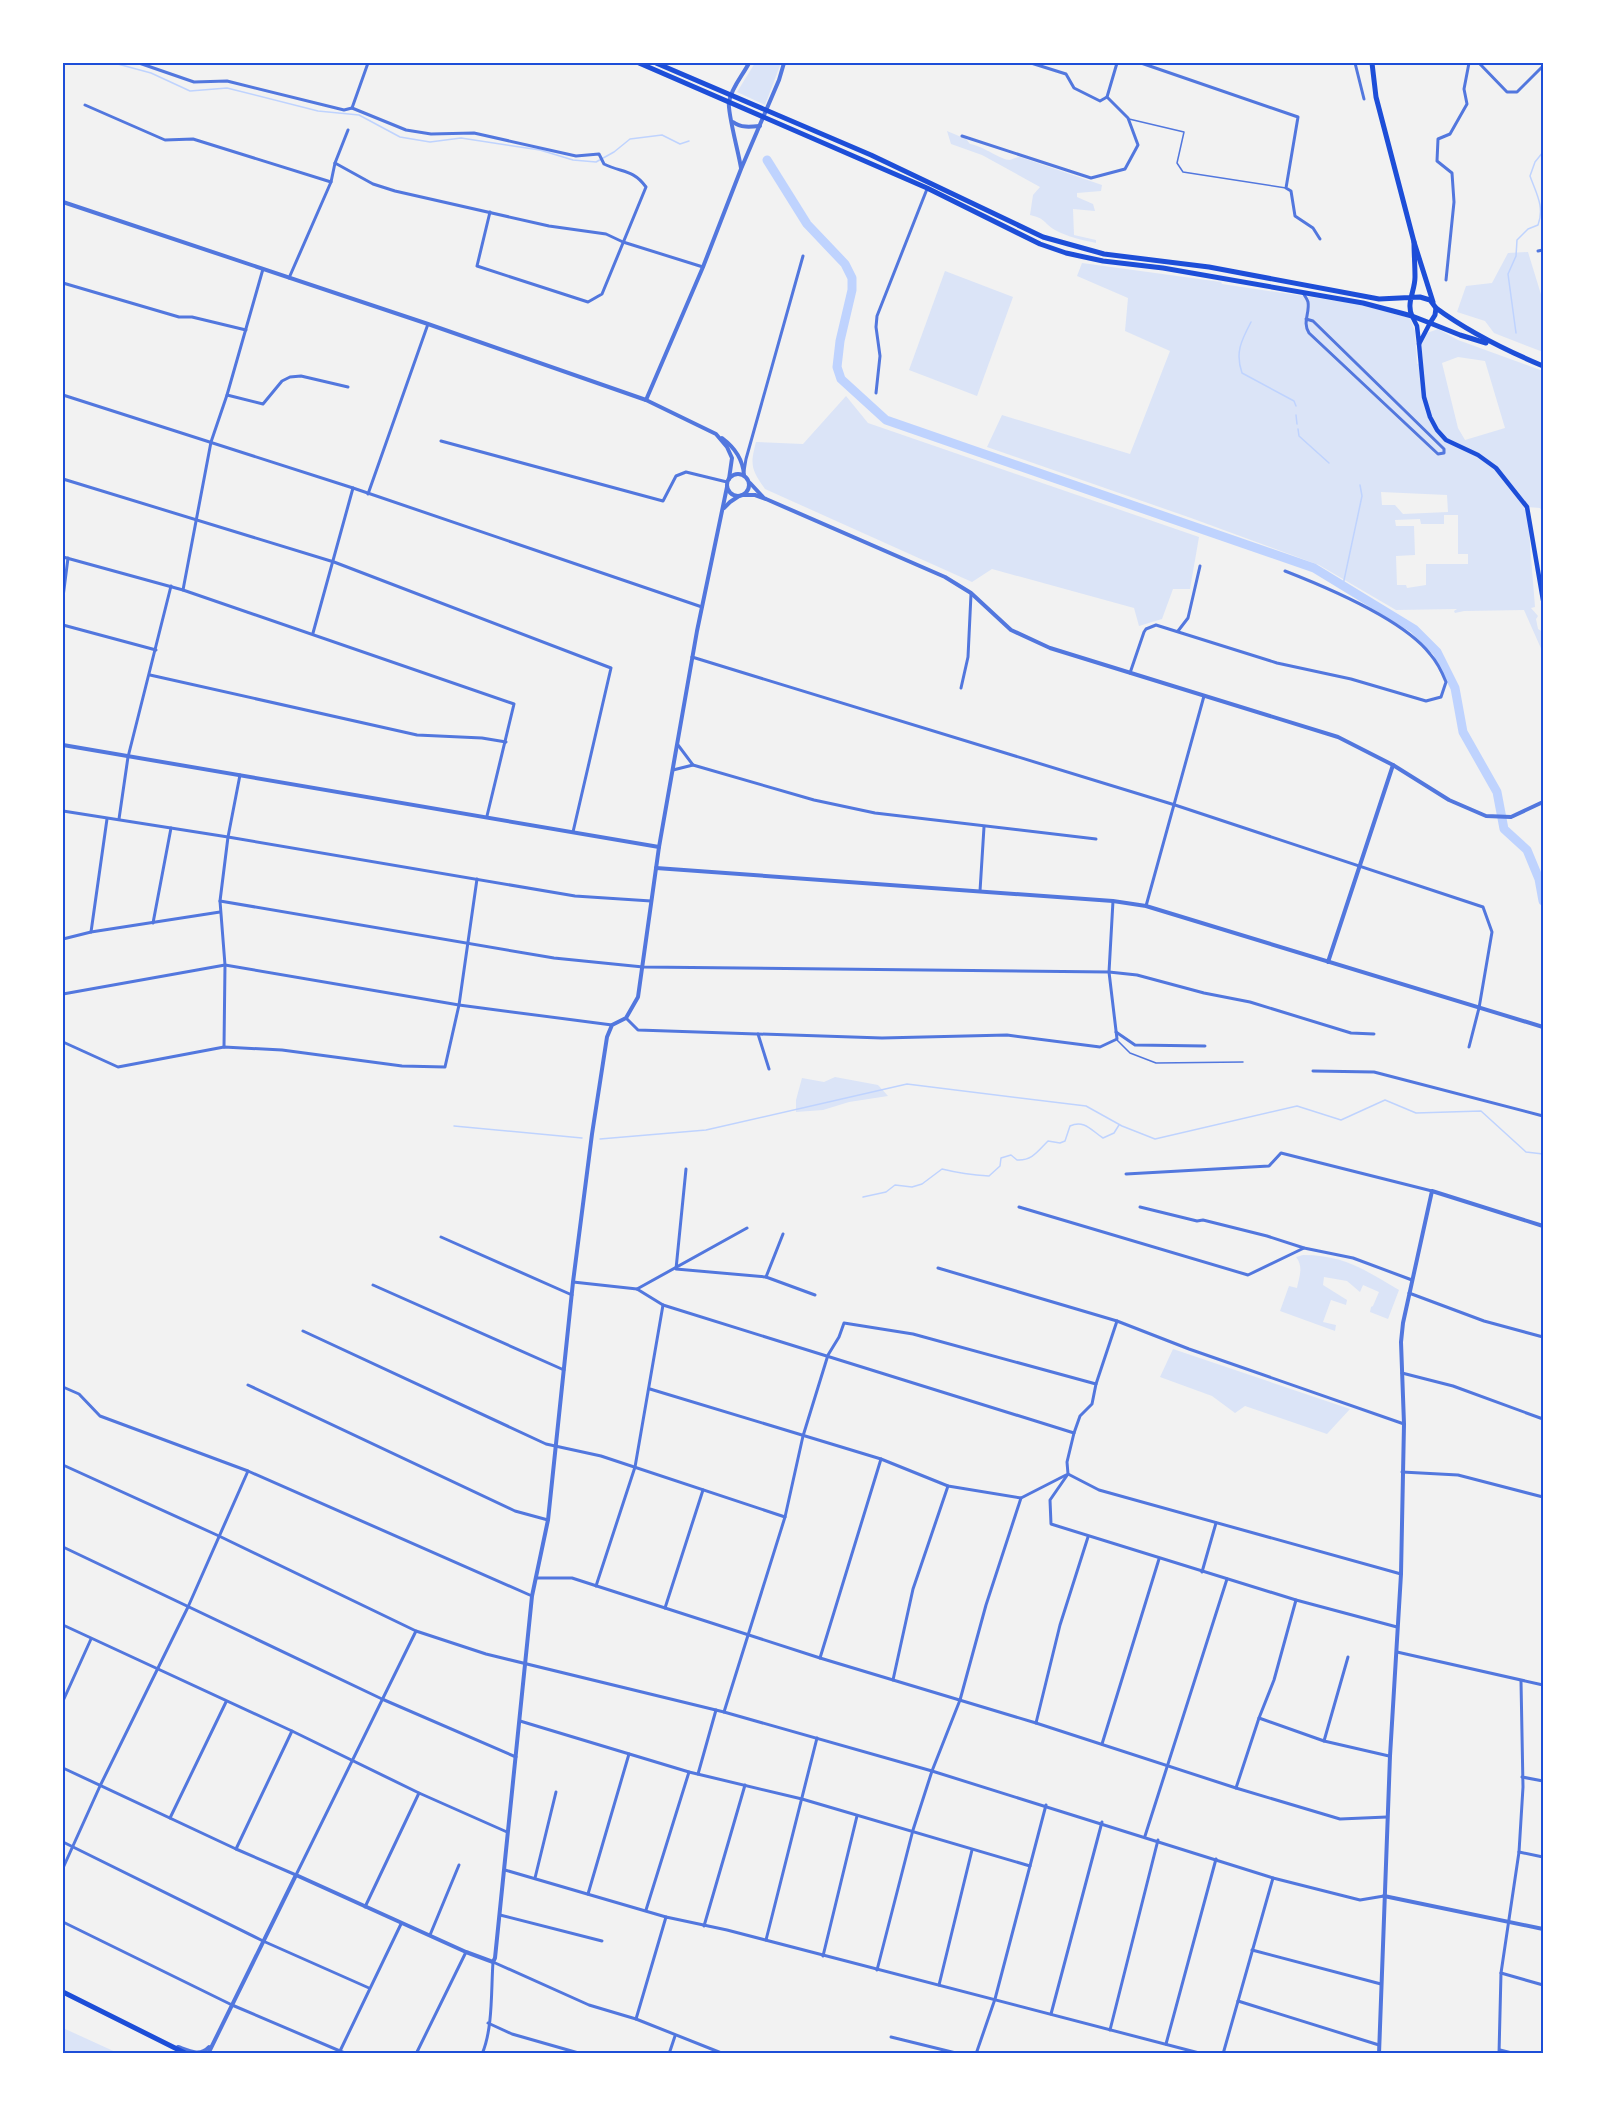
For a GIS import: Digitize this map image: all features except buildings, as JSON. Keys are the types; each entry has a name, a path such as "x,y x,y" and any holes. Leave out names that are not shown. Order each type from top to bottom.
{"main road":[{"path":"639,63 767,110 930,182 1043,237 1104,254 1209,267 1379,299 1420,297 1462,327 1499,347 1543,366"},
{"path":"656,63 764,117 927,188 1041,244 1103,261 1163,268 1363,303 1412,316 1499,347"},
{"path":"1372,63 1376,97 1414,242 1435,306 1435,315 1419,344"},
{"path":"1414,242 1415,279 1409,307 1417,326 1424,397 1430,417 1446,440 1478,455 1496,468 1527,507 1543,600"},
{"path":"63,1992 187,2054"}],"street":[{"path":"139,63 194,82 227,81 344,110 352,108 406,130 431,134 474,134 576,156 599,155 609,167 623,169 639,177 646,187 602,294 588,302 477,266 490,212"},
{"path":"352,108 368,63"},
{"path":"741,169 728,111 730,98 749,63"},
{"path":"646,400 703,267 784,63"},
{"path":"1031,63 1066,74 1074,88 1100,101 1107,97 1117,63"},
{"path":"1141,63 1298,117 1286,188 1291,191 1295,216 1313,228 1320,239"},
{"path":"1355,63 1364,99"},
{"path":"1446,280 1454,202 1452,173 1437,161 1438,139 1450,134 1467,104 1464,89 1469,63"},
{"path":"1479,63 1507,92 1517,92 1543,66"},
{"path":"962,136 1091,178 1125,169 1138,145 1128,118 1107,97"},
{"path":"85,105 165,140 193,139 331,182"},
{"path":"732,122 738,126 760,126"},
{"path":"289,278 331,182 335,163 348,130"},
{"path":"335,163 373,184 394,191 549,226 606,234 623,242 703,267"},
{"path":"876,393 880,356 876,327 877,316 927,188"},
{"path":"63,202 428,324 646,400 716,434 729,444 743,466 744,475 756,492 766,500"},
{"path":"1538,251 1543,250"},
{"path":"744,475 746,459 803,256"},
{"path":"183,590 211,442 263,269"},
{"path":"63,283 179,317 192,317 246,330"},
{"path":"1303,293 1309,304 1306,320 1305,327 1309,333 1438,454 1444,453 1444,449 1313,321 1306,320"},
{"path":"368,494 428,324"},
{"path":"227,395 264,404 282,381 301,376 348,387"},
{"path":"63,395 353,488 702,607"},
{"path":"63,994 225,964 459,1005 612,1025 626,1018 638,997 659,847 692,657 724,509 732,458 727,447 716,434"},
{"path":"441,441 663,501 676,476 686,472 728,483"},
{"path":"744,475 734,474 728,483 730,492 755,495 945,577 972,593 1011,630 1050,648 1338,737 1393,765 1449,800 1486,816 1511,817 1543,802"},
{"path":"63,479 334,562 611,668 573,832"},
{"path":"724,509 729,501 741,495 749,487 748,480"},
{"path":"313,633 353,488"},
{"path":"63,557 171,586 514,704 487,816"},
{"path":"63,597 68,558"},
{"path":"1178,631 1188,618 1200,566"},
{"path":"1130,673 1146,629 1156,625 1277,663 1351,679 1426,701 1441,697 1446,682 1430,654 1417,640 1398,626 1327,588 1285,571"},
{"path":"119,819 128,757 171,586"},
{"path":"961,688 968,657 972,593"},
{"path":"63,625 156,650"},
{"path":"692,657 1175,805 1483,907 1492,932 1479,1008 1469,1047"},
{"path":"150,675 417,735 482,738 506,742"},
{"path":"1146,906 1203,696"},
{"path":"63,745 659,847"},
{"path":"678,745 693,765"},
{"path":"673,770 693,765 814,800 874,813 1096,839"},
{"path":"1328,962 1393,765"},
{"path":"224,1047 225,964 220,901 228,837 240,775"},
{"path":"63,811 575,896 652,902"},
{"path":"91,932 106,819"},
{"path":"980,891 984,827"},
{"path":"153,922 171,828"},
{"path":"656,868 1113,901 1146,906 1543,1028"},
{"path":"63,1042 118,1067 224,1047 282,1050 402,1066 446,1067 459,1005 477,879"},
{"path":"220,901 554,958 643,967 1109,972 1137,975 1204,993 1250,1002 1351,1033 1374,1034"},
{"path":"626,1018 639,1030 882,1038 1007,1035 1100,1047 1117,1039 1109,972 1113,901"},
{"path":"63,939 91,932 220,912"},
{"path":"482,2054 488,2023 505,1870 532,1596 548,1520 582,1211 607,1036 612,1025"},
{"path":"1116,1032 1135,1045 1205,1046"},
{"path":"759,1034 769,1069"},
{"path":"1313,1071 1374,1072 1543,1116"},
{"path":"1126,1174 1269,1166 1281,1153 1432,1191 1543,1226"},
{"path":"676,1269 686,1169"},
{"path":"1379,2054 1390,1756 1401,1574 1404,1424 1403,1323 1432,1191"},
{"path":"1019,1207 1248,1275 1304,1248"},
{"path":"1140,1207 1224,1225 1304,1248 1353,1258 1412,1280"},
{"path":"637,1289 747,1228"},
{"path":"766,1277 783,1234"},
{"path":"441,1237 572,1295"},
{"path":"676,1269 766,1277 815,1296"},
{"path":"938,1269 1117,1321 1404,1424"},
{"path":"573,1282 637,1289 663,1305 1074,1433"},
{"path":"373,1285 564,1370"},
{"path":"1409,1293 1484,1321 1543,1337"},
{"path":"596,1586 635,1467 663,1305"},
{"path":"1117,1321 1096,1384 1092,1404 1080,1416 1074,1433 1066,1462 1068,1474 1050,1500 1051,1524 1202,1572 1398,1628"},
{"path":"724,1712 750,1635 785,1517 803,1436 828,1355 844,1323 913,1334 1096,1384"},
{"path":"303,1331 546,1444 601,1456 785,1517"},
{"path":"1402,1373 1453,1386 1543,1419"},
{"path":"248,1385 515,1511 548,1520"},
{"path":"63,1387 80,1394 100,1416 248,1471 532,1596"},
{"path":"650,1389 881,1459 948,1486 1021,1498 1068,1474"},
{"path":"820,1658 881,1459"},
{"path":"63,1465 219,1536 416,1631 486,1654 724,1712 817,1738 1102,1822 1273,1878 1360,1900 1384,1896 1543,1929"},
{"path":"63,1868 100,1786 188,1607 248,1471"},
{"path":"1402,1472 1458,1475 1543,1497"},
{"path":"1068,1474 1099,1490 1401,1574"},
{"path":"893,1680 913,1589 948,1486"},
{"path":"665,1608 704,1490"},
{"path":"877,1971 913,1830 932,1771 960,1700 986,1605 1021,1498"},
{"path":"1202,1572 1216,1523"},
{"path":"1036,1723 1060,1624 1088,1537"},
{"path":"63,1547 382,1699 516,1757"},
{"path":"1102,1744 1159,1559"},
{"path":"536,1578 572,1578 820,1658 1340,1819 1389,1817"},
{"path":"1145,1836 1227,1579"},
{"path":"1236,1788 1274,1680 1296,1600"},
{"path":"63,1625 508,1833"},
{"path":"210,2054 263,1941 416,1631"},
{"path":"63,1701 91,1639"},
{"path":"1397,1652 1543,1686"},
{"path":"1324,1741 1348,1657"},
{"path":"1516,2054 1500,2052 1500,1973 1519,1852 1522,1777 1521,1681"},
{"path":"170,1818 226,1702"},
{"path":"698,1774 716,1710"},
{"path":"1259,1718 1324,1741 1390,1756"},
{"path":"520,1721 690,1772 802,1799 913,1830 1030,1866"},
{"path":"236,1849 292,1731"},
{"path":"766,1940 817,1738"},
{"path":"588,1894 629,1754"},
{"path":"63,1768 430,1937 494,1962 589,2005 636,2019 724,2054"},
{"path":"645,1911 690,1772"},
{"path":"1522,1777 1543,1781"},
{"path":"704,1926 745,1785"},
{"path":"535,1878 556,1792"},
{"path":"365,1907 419,1793"},
{"path":"976,2054 995,1999 1046,1805"},
{"path":"823,1956 857,1816"},
{"path":"1052,2014 1102,1822"},
{"path":"1110,2030 1158,1840"},
{"path":"63,1842 263,1941 369,1988"},
{"path":"939,1985 972,1850"},
{"path":"1519,1852 1543,1857"},
{"path":"1166,2044 1216,1859"},
{"path":"430,1937 459,1865"},
{"path":"505,1870 666,1917 766,1940 877,1971 995,1999 1203,2054"},
{"path":"1223,2054 1273,1878"},
{"path":"500,1915 602,1941"},
{"path":"636,2019 666,1917"},
{"path":"63,1922 232,2005 347,2054"},
{"path":"340,2051 401,1924"},
{"path":"1252,1950 1382,1984"},
{"path":"416,2054 466,1952"},
{"path":"1500,1973 1543,1984"},
{"path":"1238,2001 1379,2046"},
{"path":"488,2023 512,2034 582,2054"},
{"path":"669,2054 675,2035"},
{"path":"891,2037 960,2054"},
{"path":"168,2044 197,2053 205,2052 213,2044"}],"lane":[{"path":"1128,118 1184,132 1177,163 1183,172 1286,188"},
{"path":"1117,1039 1130,1053 1156,1063 1243,1062"}],"shaded area":[{"path":"755,63 781,63 765,105 737,92"},
{"path":"947,131 966,139 970,144 1006,159 1020,157 1102,185 1101,191 1077,193 1077,197 1093,204 1095,211 1073,209 1074,235 1096,240 1096,243 1060,232 1030,215 1033,195 1040,187 982,155 951,144"},
{"path":"1528,252 1543,301 1543,352 1494,333 1485,321 1457,312 1466,286 1492,283 1508,253"},
{"path":"1082,263 1357,304 1410,318 1415,331 1417,364 1423,363 1421,343 1427,333 1438,329 1458,340 1543,371 1543,513 1540,508 1527,507 1535,607 1531,608 1538,616 1536,619 1538,629 1543,632 1543,653 1524,610 1455,613 1457,609 1396,610 1319,565 987,447 1002,415 1130,454 1170,351 1125,331 1128,298 1077,276","holes":["1458,357 1485,361 1505,428 1465,440 1458,428 1442,363","1381,492 1447,495 1448,512 1403,514 1395,505 1382,505","1444,515 1458,515 1458,554 1468,554 1468,564 1426,564 1426,585 1407,588 1406,585 1397,585 1396,556 1415,555 1414,526 1396,526 1395,520 1420,519 1421,524 1444,524"]},
{"path":"945,271 1013,297 977,396 909,370"},
{"path":"846,396 868,423 1199,537 1190,589 1173,589 1162,619 1139,626 1134,608 992,569 972,582 765,489 753,467 756,442 803,444"},
{"path":"835,1077 878,1085 888,1096 849,1102 823,1110 796,1112 796,1100 802,1078 824,1082"},
{"path":"1303,1255 1331,1258 1354,1265 1399,1290 1388,1319 1370,1312 1379,1292 1363,1285 1360,1292 1347,1281 1324,1277 1323,1285 1347,1300 1346,1305 1331,1300 1323,1322 1336,1325 1335,1331 1280,1311 1289,1286 1297,1288 1300,1268 1296,1257"},
{"path":"1173,1349 1350,1409 1327,1434 1245,1406 1235,1413 1212,1396 1160,1377"},
{"path":"63,2028 120,2054 63,2054"}],"waterway":[{"path":"114,63 151,73 190,91 227,88 318,111 359,115 400,137 430,142 461,138 540,150 573,160 596,162 614,152 630,139 662,135 680,144 689,141"},
{"path":"1516,333 1508,274 1516,256 1517,240 1528,229 1538,225 1541,212 1530,176 1535,162 1543,152"},
{"path":"767,160 807,224 845,264 852,278 852,290 840,341 837,367 841,379 886,420 1314,568 1414,629 1437,652 1455,688 1463,732 1497,792 1504,829 1527,850 1539,879 1543,901"},
{"path":"1251,322 1240,347 1239,359 1242,373 1294,401 1296,406"},
{"path":"1296,415 1297,424"},
{"path":"1298,429 1299,436 1329,463"},
{"path":"1343,585 1362,496 1360,485"},
{"path":"600,1139 706,1130 907,1084 1086,1106 1122,1126 1155,1139 1297,1106 1341,1120 1385,1100 1416,1113 1481,1111 1526,1152 1543,1154"},
{"path":"863,1197 886,1192 895,1185 912,1187 922,1184 942,1169 989,1176 1000,1166 1001,1158 1011,1155 1017,1160 1027,1159 1048,1141 1060,1143 1065,1141 1070,1126 1075,1124 1084,1125 1103,1138 1114,1133 1119,1125"},
{"path":"454,1126 582,1138"}]}
